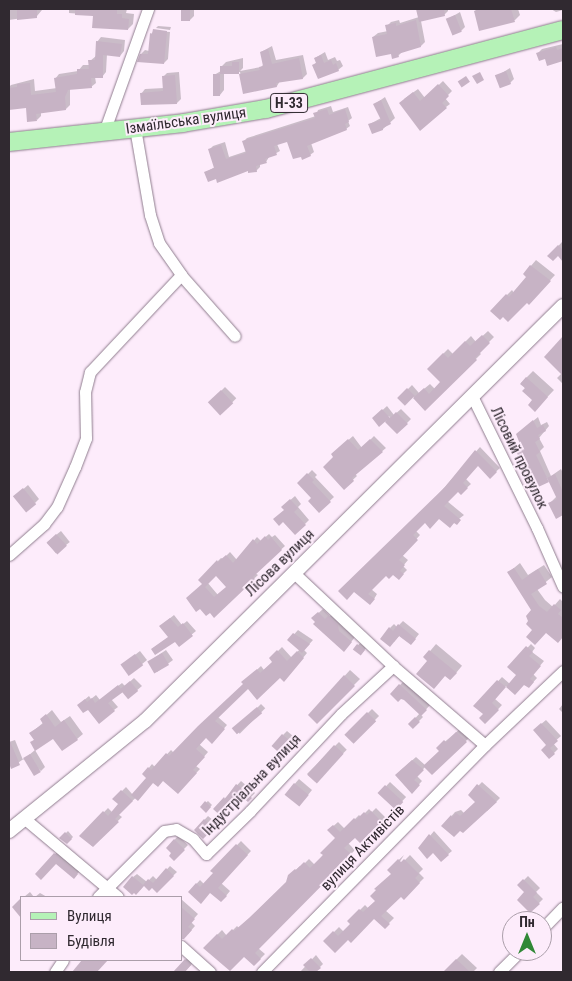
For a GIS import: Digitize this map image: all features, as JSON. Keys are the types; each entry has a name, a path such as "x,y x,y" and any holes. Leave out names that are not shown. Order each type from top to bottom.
{"main road":[{"name":"Ізмаїльська вулиця","path":"9,142 226,117 266,109 563,30"}],"street":[{"path":"104,132 148,9"},
{"path":"135,128 153,229 159,243 181,275 235,336"},
{"path":"9,555 44,524 57,506 75,467 86,438 85,392 90,372 181,275"},
{"name":"Лісова вулиця","path":"9,832 145,721 294,572 473,398 563,306"},
{"name":"Лісовий провулок","path":"473,398 537,528 563,587"},
{"path":"294,572 393,666 484,745"},
{"name":"Індустріальна вулиця","path":"102,893 164,831 176,830 193,839 206,854 250,811 341,714 393,666"},
{"name":"вулиця Активістів","path":"262,972 484,745 563,671"},
{"path":"25,819 102,893"},
{"path":"552,919 563,907"},
{"path":"182,947 210,972"},
{"path":"55,972 62,961"},
{"path":"499,972 510,961"}],"building":[{"path":"17,9 37,9 37,18 17,20"},
{"path":"75,9 117,9 117,14 122,14 122,18 129,19 128,30 92,28 93,16 75,15"},
{"path":"416,9 444,9 445,16 419,22"},
{"path":"480,9 511,9 515,22 479,31 474,11"},
{"path":"181,10 190,10 190,21 181,21"},
{"path":"455,15 462,32 452,35 446,19"},
{"path":"416,20 421,47 398,54 399,57 392,59 391,54 376,57 372,37 387,34 385,25 396,23 396,26"},
{"path":"153,29 167,31 164,64 137,62 140,54 148,54 150,33 152,34"},
{"path":"96,41 122,44 120,57 103,55 103,78 91,78 92,88 68,90 65,97 66,110 36,114 37,121 27,122 26,108 9,110 9,88 17,87 17,84 30,83 31,95 56,92 54,78 77,74 77,69 89,69 88,60 95,60"},
{"path":"556,47 557,50 563,48 563,61 547,66 545,59 539,61 536,53"},
{"path":"268,49 272,64 299,58 303,79 276,83 277,87 243,94 239,74 260,70 259,67 263,66 260,52"},
{"path":"321,55 324,63 331,60 333,65 336,63 339,71 318,79 312,65 316,63 314,58"},
{"path":"232,62 239,62 239,74 220,74 220,66 232,66"},
{"path":"506,71 511,84 500,88 495,75"},
{"path":"480,72 484,80 477,84 472,76"},
{"path":"213,74 220,74 220,96 213,96"},
{"path":"175,75 177,104 141,105 140,93 163,91 162,76"},
{"path":"466,76 470,82 462,87 458,82"},
{"path":"438,84 449,96 442,103 447,108 420,131 399,103 413,92 420,101"},
{"path":"381,100 391,124 383,128 383,130 372,134 368,124 381,120 373,104"},
{"path":"327,109 329,115 345,109 349,122 345,124 347,130 307,146 311,156 302,160 301,157 293,159 287,142 274,146 277,155 265,159 267,163 256,166 257,172 248,173 248,171 217,183 216,179 208,182 204,172 214,168 208,149 221,145 226,159 246,153 242,141 315,118 313,113"},
{"path":"558,245 563,250 563,262 558,256 553,261 547,256"},
{"path":"530,265 551,281 529,305 527,303 508,322 503,317 500,320 490,311 506,294 509,297 526,277 523,274"},
{"path":"482,335 490,343 475,358 477,360 425,411 413,398 424,388 429,394 440,382 427,369 443,353 448,358 465,341 470,346"},
{"path":"563,336 563,376 544,357"},
{"path":"526,377 548,397 535,412 528,405 532,400 522,391 525,388 520,384"},
{"path":"407,388 415,396 405,406 397,398"},
{"path":"221,390 233,403 220,415 208,402"},
{"path":"382,409 390,418 396,412 408,424 397,434 385,422 387,420 379,427 372,418"},
{"path":"533,420 537,428 543,425 546,431 538,435 540,439 535,442 540,452 536,455 549,482 534,489 514,447 520,444 516,434"},
{"path":"348,439 358,450 370,439 383,452 352,478 354,481 344,490 323,467 333,457 331,454"},
{"path":"475,450 497,472 490,479 478,466 463,483 468,488 461,495 458,492 444,506 461,520 457,525 454,523 450,528 439,519 430,529 425,523 413,535 418,540 399,560 405,565 400,571 404,574 399,580 393,575 389,579 386,576 368,594 375,599 370,605 354,592 347,600 338,591 445,487"},
{"path":"307,473 314,480 312,482 331,502 319,513 308,501 311,498 297,483"},
{"path":"555,474 563,492 563,515 556,519 548,503 557,499 547,478"},
{"path":"23,488 36,504 26,513 13,496"},
{"path":"290,499 298,508 294,512 306,525 295,535 283,522 279,526 273,519 284,510 281,507"},
{"path":"56,534 67,546 57,555 46,543"},
{"path":"265,536 268,540 271,537 282,550 214,618 210,613 206,616 200,609 196,612 186,598 202,584 198,580 217,560 218,562 226,555 233,563 253,539 257,544","holes":["216,576 226,587 214,597 205,587"]},
{"path":"514,568 522,580 538,569 547,584 531,594 539,606 547,612 554,604 561,610 558,614 563,618 563,637 558,643 546,633 535,645 526,637 532,630 526,624 528,621 526,616 531,610 507,572"},
{"path":"318,612 325,619 328,616 338,625 339,631 352,642 344,652 313,624 315,622 311,618"},
{"path":"170,618 178,627 183,623 193,636 179,647 175,642 155,655 151,649 168,637 159,626"},
{"path":"398,624 416,639 411,645 399,636 390,647 380,639 389,627 393,631"},
{"path":"293,633 310,644 302,653 287,640"},
{"path":"357,644 365,650 361,656 353,650"},
{"path":"526,646 533,652 529,656 541,666 530,679 534,682 529,688 524,685 515,695 506,687 516,675 507,667"},
{"path":"277,650 287,661 297,651 304,658 284,682 280,678 257,700 248,689 215,721 225,729 212,744 206,738 196,749 205,757 193,770 197,773 178,794 163,781 158,787 153,783 138,801 131,795 146,778 142,774 148,767 151,770 166,753 169,756 243,684 241,682 257,669 260,673 272,662 269,658"},
{"path":"429,650 457,673 450,680 445,676 434,689 416,674 427,661 423,657"},
{"path":"162,653 169,665 154,674 147,662"},
{"path":"135,654 143,665 129,676 120,665"},
{"path":"344,675 355,686 317,724 308,715"},
{"path":"497,680 506,687 492,703 499,710 485,724 479,718 483,714 473,706"},
{"path":"130,681 138,691 128,699 120,689"},
{"path":"399,684 427,710 421,716 404,700 401,699 398,702 390,694"},
{"path":"118,685 123,692 108,703 115,711 99,724 88,710 83,713 77,705 85,699 87,702 92,698 95,703"},
{"path":"257,707 262,713 237,734 232,728"},
{"path":"367,712 376,721 354,744 344,735"},
{"path":"46,714 55,727 64,720 78,740 62,751 53,739 35,751 30,742 34,740 29,733 43,724 40,719"},
{"path":"415,717 420,722 413,729 408,724"},
{"path":"541,723 558,741 550,748 555,754 549,759 541,750 546,745 533,730"},
{"path":"456,732 467,742 432,775 423,766 439,751 436,748 444,740 446,742"},
{"path":"282,734 296,746 285,758 272,746"},
{"path":"9,739 20,765 11,769 9,763"},
{"path":"334,745 344,754 317,783 307,775"},
{"path":"30,754 41,772 34,776 23,758"},
{"path":"412,760 424,770 414,780 420,785 412,794 395,775"},
{"path":"250,781 256,785 249,795 252,798 248,802 242,797 223,818 213,809 224,797 225,799 236,784 243,789"},
{"path":"294,783 309,795 299,807 285,795"},
{"path":"477,784 497,802 463,833 460,831 454,837 441,826 451,815 452,817 456,813 460,816 475,802 468,795"},
{"path":"385,785 403,802 396,810 377,793"},
{"path":"121,790 133,801 115,819 119,822 93,847 79,836 103,811 108,816 118,804 112,799"},
{"path":"205,801 211,807 206,813 200,807"},
{"path":"371,811 383,823 367,839 373,846 368,851 355,838 344,848 352,855 255,953 261,959 254,966 244,957 230,971 203,948 217,934 222,939 232,929 234,931 286,882 288,875 304,862 310,868 323,855 320,853 335,838 327,830 333,825 340,832 354,818 356,820 364,812 367,815"},
{"path":"204,819 211,826 208,830 210,832 203,839 194,830"},
{"path":"65,832 72,839 67,844 59,838"},
{"path":"429,834 449,855 441,862 433,853 427,859 418,848"},
{"path":"174,839 185,850 174,861 169,856 171,853 166,848"},
{"path":"236,844 248,855 218,888 227,896 221,902 210,893 201,904 188,892 196,883 200,887 213,873 210,871"},
{"path":"54,853 78,874 74,879 56,864 41,880 35,874"},
{"path":"398,859 401,862 404,859 419,874 415,878 420,883 404,900 401,897 381,916 390,924 385,929 374,919 351,943 348,940 335,953 323,941 333,931 338,936 350,924 347,921 359,909 363,912 375,901 370,896 376,890 374,889 391,874 387,870"},
{"path":"166,868 174,876 157,893 152,888 149,891 144,886 136,895 134,893 132,895 123,887 132,876 143,885 148,879 153,883"},
{"path":"523,879 537,893 533,897 540,904 532,911 528,911 517,900 524,892 517,885"},
{"path":"20,899 20,917 12,907"},
{"path":"182,908 195,919 188,927 192,930 182,939"},
{"path":"311,958 321,968 316,972 310,972 303,965"},
{"path":"185,959 191,965 185,972 173,972"},
{"path":"456,959 470,972 443,972"},
{"path":"81,961 107,961 97,972 72,972"}]}
